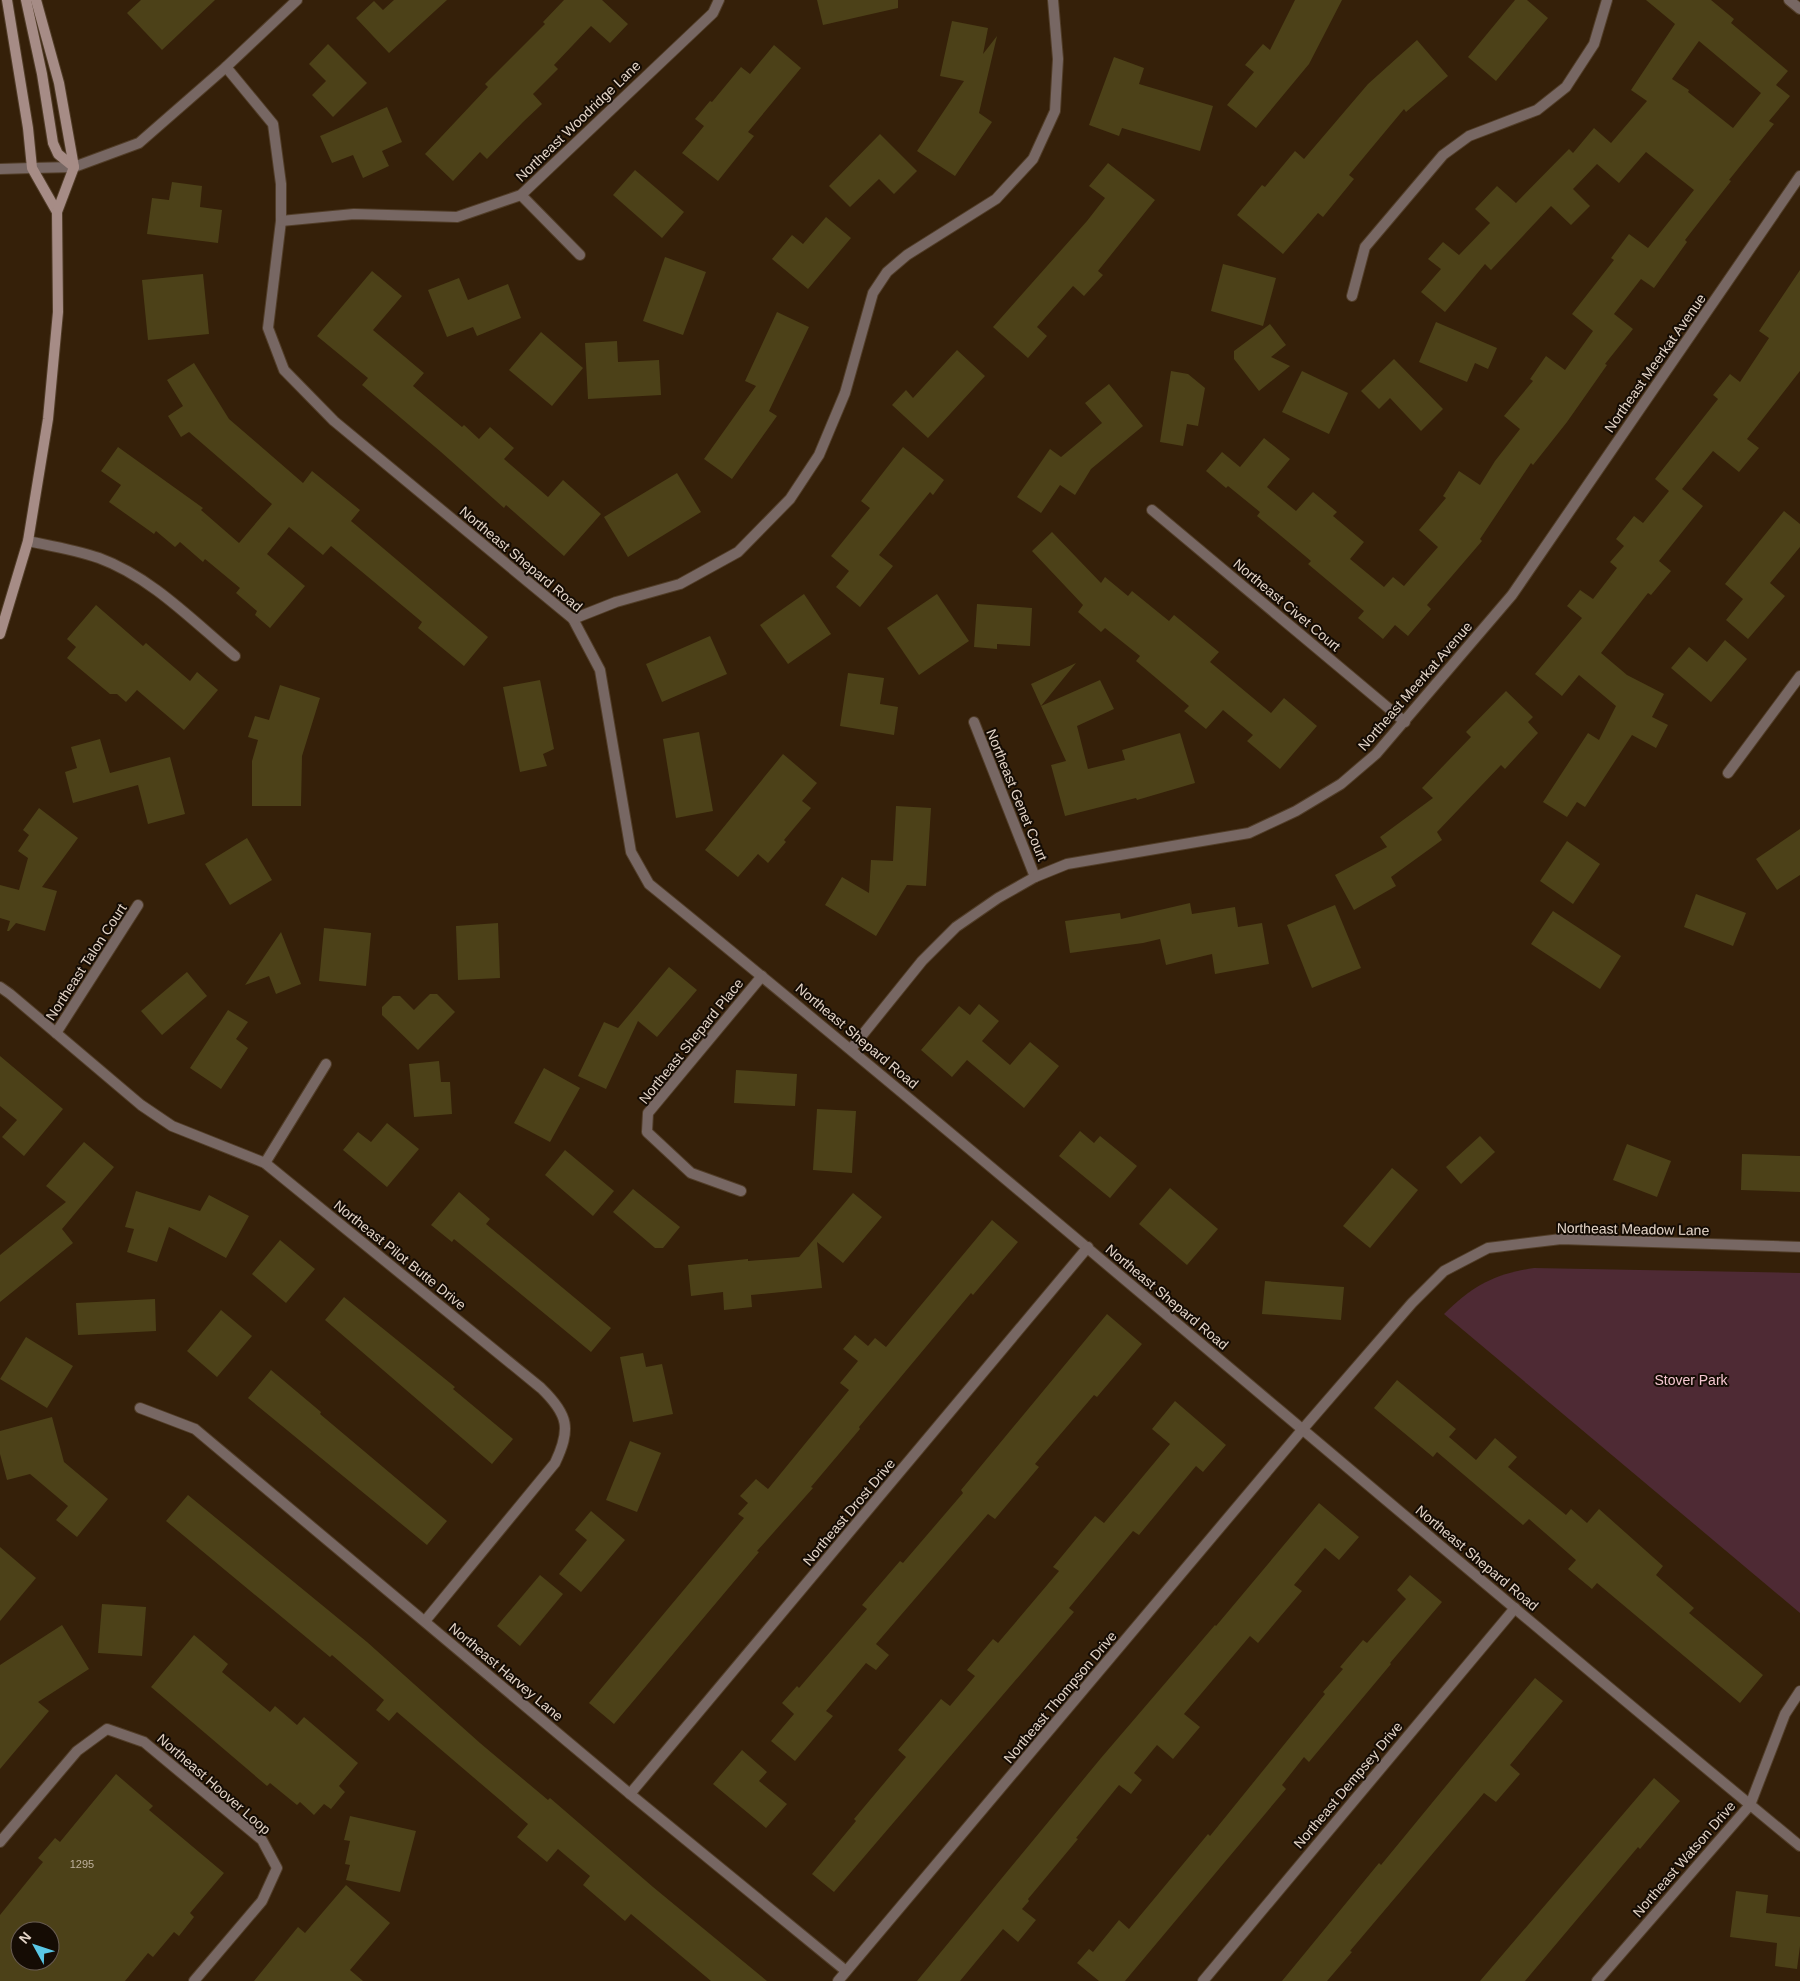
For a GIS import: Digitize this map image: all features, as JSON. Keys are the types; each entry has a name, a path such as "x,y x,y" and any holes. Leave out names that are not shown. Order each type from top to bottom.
{"main road":[{"path":"7,0 28,128 32,168 57,212"},
{"path":"26,0 42,74 53,143 58,154 74,167"},
{"path":"0,634 28,540 48,419 58,312 57,212 74,167 60,83 36,0"}],"street":[{"path":"0,169 74,167 139,143 226,67 297,0"},
{"name":"Northeast Woodridge Lane","path":"281,221 354,214 457,217 521,195 713,13 719,0"},
{"path":"573,619 616,602 680,584 738,552 790,499 819,455 845,393 873,293 887,272 907,255 996,199 1032,159 1055,111 1058,59 1053,0"},
{"path":"1352,296 1365,247 1443,155 1469,136 1537,110 1566,87 1594,44 1607,0"},
{"path":"1789,0 1800,9"},
{"name":"Northeast Shepard Road","path":"226,67 272,124 281,184 281,221 268,328 284,370 334,421 573,619 600,670 631,852 649,884 851,1048 1302,1430 1800,1846"},
{"name":"Northeast Meerkat Avenue","path":"851,1048 922,961 956,927 998,898 1035,877 1067,864 1249,833 1296,811 1340,784 1376,754 1512,595 1800,176"},
{"path":"521,195 580,255"},
{"name":"Northeast Civet Court","path":"1152,510 1405,722"},
{"path":"28,540 78,551 100,558 126,570 151,586 235,656"},
{"path":"1728,773 1800,676"},
{"name":"Northeast Genet Court","path":"974,722 1035,877"},
{"name":"Northeast Talon Court","path":"56,1033 138,905"},
{"name":"Northeast Shepard Place","path":"742,1191 691,1174 648,1132 648,1112 762,976"},
{"name":"Northeast Pilot Butte Drive","path":"0,988 141,1105 172,1126 265,1163 542,1388 557,1403 566,1429 563,1447 556,1463 424,1621"},
{"path":"265,1163 326,1064"},
{"name":"Northeast Meadow Lane","path":"1302,1430 1412,1303 1444,1270 1488,1248 1561,1239 1800,1247"},
{"name":"Northeast Drost Drive","path":"630,1794 1088,1247"},
{"name":"Northeast Harvey Lane","path":"140,1408 195,1429 630,1794 846,1971"},
{"name":"Northeast Thompson Drive","path":"838,1981 1302,1430"},
{"name":"Northeast Dempsey Drive","path":"1203,1981 1514,1608"},
{"name":"Northeast Watson Drive","path":"1597,1981 1750,1804 1785,1714 1800,1691"},
{"name":"Northeast Hoover Loop","path":"0,1842 77,1751 107,1729 144,1742 262,1840 277,1868 262,1901 194,1981"}],"green space":[{"name":"Stover Park","path":"1534,1268 1800,1273 1800,1613 1444,1314 1464,1296 1485,1283 1507,1274"}],"building":[{"path":"141,0 215,0 162,50 127,13"},
{"path":"394,0 447,0 389,53 356,18 374,1 383,10"},
{"path":"564,0 602,0 628,24 610,43 591,26 554,65 558,69 533,94 542,104 487,159 480,152 453,181 425,154 488,87 485,84 545,24 543,22"},
{"path":"817,0 898,0 898,8 823,25"},
{"path":"1295,0 1342,0 1309,64 1256,128 1227,105 1254,72 1245,65 1263,44 1270,50"},
{"path":"1515,0 1527,0 1548,18 1496,81 1468,57"},
{"path":"1646,0 1711,0 1734,19 1731,23 1788,71 1776,85 1790,96 1769,121 1774,124 1729,180 1731,181 1685,240 1687,242 1654,288 1641,279 1614,314 1633,329 1605,364 1607,365 1567,422 1533,465 1531,463 1480,539 1482,541 1427,605 1431,609 1408,636 1395,625 1383,639 1358,618 1364,611 1308,564 1311,561 1257,516 1260,512 1206,471 1222,452 1240,467 1264,438 1290,459 1267,487 1296,511 1313,492 1337,512 1333,516 1364,542 1350,559 1384,587 1393,577 1404,586 1438,547 1419,530 1446,498 1443,496 1459,471 1480,485 1495,461 1520,429 1504,416 1533,381 1530,379 1546,356 1565,370 1593,331 1572,314 1614,260 1611,258 1629,234 1648,248 1694,190 1646,152 1619,183 1597,164 1573,189 1590,206 1571,225 1551,206 1491,270 1485,264 1445,312 1421,292 1441,269 1428,259 1443,242 1459,255 1490,223 1475,209 1497,186 1516,203 1569,149 1573,153 1594,128 1611,143 1647,101 1631,90 1675,24","holes":["1699,41 1761,93 1733,128 1688,92 1689,90 1672,79"]},
{"path":"952,21 988,28 983,54 997,36 979,113 992,122 955,176 917,151 964,81 940,76"},
{"path":"1417,40 1448,76 1406,112 1404,109 1349,175 1354,179 1323,217 1318,213 1283,254 1237,215 1262,185 1265,187 1295,151 1304,159 1368,84"},
{"path":"328,44 367,83 333,117 312,95 326,81 309,64"},
{"path":"774,45 801,68 748,132 754,136 718,181 682,153 704,126 695,119 741,67 750,74"},
{"path":"1114,57 1144,68 1139,84 1213,106 1200,151 1122,128 1119,136 1089,125"},
{"path":"387,107 402,142 382,151 389,166 363,178 353,155 332,163 320,136"},
{"path":"880,134 917,171 894,194 879,179 850,207 829,186"},
{"path":"1108,163 1155,200 1098,271 1103,275 1084,296 1073,286 1037,327 1047,336 1028,358 993,327 1105,198 1089,186"},
{"path":"635,170 684,212 662,238 613,195"},
{"path":"172,182 202,186 200,207 222,210 218,243 147,234 152,198 169,200"},
{"path":"826,217 851,238 808,289 772,259 792,235 803,244"},
{"path":"665,257 706,272 683,335 643,321"},
{"path":"1223,264 1276,278 1263,326 1211,311"},
{"path":"1800,270 1800,371 1747,439 1759,448 1739,472 1713,451 1682,489 1703,506 1659,561 1671,571 1651,595 1648,593 1601,653 1627,675 1664,694 1652,717 1668,725 1656,748 1632,735 1585,807 1577,802 1567,817 1543,802 1588,733 1599,740 1616,706 1579,675 1562,696 1535,674 1582,618 1567,606 1580,590 1593,599 1617,568 1610,562 1624,546 1616,539 1634,516 1643,523 1669,491 1655,479 1718,399 1713,395 1730,374 1740,382 1769,338 1759,331"},
{"path":"372,271 402,296 373,330 424,373 413,386 462,427 464,425 479,439 490,427 514,448 504,459 548,497 563,480 601,514 564,556 506,505 504,508 362,385 368,378 317,336"},
{"path":"203,274 209,334 148,340 142,280"},
{"path":"459,278 468,300 508,284 521,318 477,336 473,327 447,337 428,290"},
{"path":"777,312 809,327 769,411 777,416 732,479 704,459 756,386 745,381"},
{"path":"1436,322 1497,348 1488,369 1475,363 1467,382 1419,362"},
{"path":"1270,324 1286,345 1271,357 1290,366 1259,391 1234,359 1234,351"},
{"path":"541,332 583,368 552,406 509,370"},
{"path":"617,341 618,362 659,360 661,395 588,399 585,343"},
{"path":"957,350 985,376 928,438 892,405 906,390 913,398"},
{"path":"1394,359 1443,409 1421,431 1390,398 1379,409 1361,391"},
{"path":"194,363 229,419 303,483 312,471 360,510 351,521 488,637 464,666 418,628 422,622 331,546 323,555 289,527 267,554 305,586 270,628 255,615 257,611 236,593 240,588 205,559 203,562 180,542 175,547 156,531 154,534 109,502 121,485 101,471 118,447 203,508 201,510 239,543 272,504 189,432 181,437 168,416 183,406 167,380"},
{"path":"1171,371 1188,374 1205,388 1198,426 1187,424 1183,446 1160,442"},
{"path":"1302,371 1348,393 1329,434 1282,412"},
{"path":"1109,384 1143,426 1091,469 1075,495 1060,485 1041,513 1017,497 1050,449 1061,457 1102,423 1085,403"},
{"path":"903,447 944,480 933,495 930,492 879,555 893,566 860,607 836,587 849,571 831,556 870,508 861,501"},
{"path":"677,473 701,512 628,557 604,517"},
{"path":"1784,511 1800,524 1800,547 1770,583 1785,596 1748,639 1726,620 1743,599 1725,584"},
{"path":"1052,532 1101,583 1105,577 1128,596 1132,591 1169,621 1174,615 1219,652 1210,662 1271,713 1284,698 1317,726 1280,769 1247,741 1253,735 1223,710 1206,729 1184,711 1189,706 1136,661 1140,656 1105,628 1101,632 1078,612 1083,605 1032,551"},
{"path":"804,594 831,634 788,664 760,625"},
{"path":"937,594 969,641 919,675 887,628"},
{"path":"977,604 1032,608 1030,646 997,644 997,649 974,647"},
{"path":"96,605 143,646 146,643 190,681 197,672 218,690 184,730 137,690 126,702 117,694 110,694 67,658 76,647 67,639"},
{"path":"710,636 727,674 662,702 646,664"},
{"path":"1725,640 1747,659 1711,702 1671,668 1689,647 1707,662"},
{"path":"1076,663 1041,706 1031,684"},
{"path":"848,673 884,678 880,704 898,707 894,735 840,726"},
{"path":"540,680 554,749 543,754 547,766 520,772 503,687"},
{"path":"1100,680 1114,709 1077,726 1088,769 1125,760 1122,750 1180,733 1195,783 1137,800 1136,798 1065,816 1051,765 1066,761 1041,706"},
{"path":"280,685 320,698 302,756 301,806 252,806 252,761 258,740 248,737 255,716 269,720"},
{"path":"1506,691 1533,717 1528,722 1538,733 1505,769 1501,765 1437,832 1442,840 1391,877 1396,886 1354,910 1335,875 1387,847 1380,837 1433,798 1422,788 1471,737 1466,732"},
{"path":"699,732 713,811 676,818 663,739"},
{"path":"100,739 110,773 170,757 185,814 148,824 138,785 73,803 65,772 77,768 71,747"},
{"path":"783,754 817,783 802,801 811,808 784,840 786,842 768,863 758,854 738,877 705,850"},
{"path":"896,806 931,808 926,886 907,885 876,936 825,905 842,877 869,893 871,860 893,861"},
{"path":"39,808 78,838 42,887 57,891 45,931 16,923 7,931 10,921 0,918 0,885 19,890 28,858 18,851 29,835 23,830"},
{"path":"1800,829 1800,875 1777,890 1756,859"},
{"path":"247,838 272,880 230,905 205,864"},
{"path":"1567,841 1600,864 1573,904 1540,881"},
{"path":"1696,894 1746,913 1733,946 1684,927"},
{"path":"1190,903 1192,914 1235,907 1238,927 1262,923 1269,964 1215,974 1212,954 1166,965 1160,939 1070,953 1065,921 1120,913 1121,919"},
{"path":"1335,905 1361,968 1312,988 1287,925"},
{"path":"1553,911 1621,956 1600,989 1531,944"},
{"path":"498,923 500,978 458,980 456,926"},
{"path":"324,928 371,933 366,986 319,981"},
{"path":"281,932 301,984 276,994 269,976 245,985"},
{"path":"669,967 697,990 657,1037 638,1021 606,1089 578,1076 604,1022 618,1028"},
{"path":"187,972 207,996 162,1035 141,1011"},
{"path":"430,994 437,994 455,1012 418,1050 382,1015 382,1007 393,996 400,996 414,1010"},
{"path":"979,1004 999,1021 982,1041 1010,1065 1030,1042 1059,1066 1024,1108 967,1060 952,1077 921,1050 959,1006 970,1015"},
{"path":"228,1010 248,1022 236,1039 248,1048 221,1089 190,1068"},
{"path":"0,1056 63,1109 24,1156 2,1137 17,1120 0,1106"},
{"path":"439,1061 441,1082 450,1082 452,1114 414,1117 409,1064"},
{"path":"544,1068 580,1088 550,1142 514,1123"},
{"path":"736,1070 797,1074 795,1106 734,1103"},
{"path":"817,1109 856,1111 852,1173 813,1170"},
{"path":"387,1123 419,1149 387,1187 343,1150 358,1132 371,1142"},
{"path":"1080,1131 1094,1143 1100,1136 1137,1166 1110,1198 1059,1156"},
{"path":"1480,1136 1495,1152 1461,1184 1446,1167"},
{"path":"84,1142 114,1167 62,1229 73,1243 0,1302 0,1255 66,1202 46,1186"},
{"path":"1627,1144 1671,1161 1657,1197 1613,1180"},
{"path":"565,1150 614,1191 593,1216 545,1175"},
{"path":"1742,1154 1800,1156 1800,1192 1741,1190"},
{"path":"1392,1168 1418,1190 1370,1248 1343,1226"},
{"path":"1170,1188 1218,1229 1187,1265 1139,1224"},
{"path":"633,1189 680,1227 663,1248 655,1248 613,1212"},
{"path":"136,1191 200,1211 209,1195 249,1216 226,1258 169,1227 157,1262 127,1252 134,1229 125,1227"},
{"path":"459,1192 490,1219 486,1224 611,1328 591,1352 454,1239 452,1242 431,1225"},
{"path":"853,1193 882,1217 843,1263 817,1242 822,1288 751,1295 752,1307 724,1310 723,1292 691,1296 688,1265 748,1259 748,1261 799,1257"},
{"path":"992,1220 1018,1242 973,1295 971,1293 859,1427 860,1429 811,1487 813,1488 757,1551 759,1552 614,1724 589,1703 744,1518 738,1514 748,1503 740,1496 756,1479 768,1489 849,1390 840,1383 858,1361 843,1349 855,1335 868,1346 875,1338 886,1347"},
{"path":"280,1240 315,1269 286,1303 252,1274"},
{"path":"1265,1281 1344,1287 1341,1320 1262,1314"},
{"path":"344,1297 455,1387 453,1389 513,1439 492,1464 325,1320"},
{"path":"155,1299 156,1331 78,1335 76,1303"},
{"path":"221,1310 252,1336 217,1377 187,1351"},
{"path":"1107,1314 1142,1344 1097,1397 1094,1395 1035,1464 1039,1467 995,1519 988,1514 876,1644 889,1655 876,1670 866,1663 826,1711 833,1716 795,1761 771,1741 794,1714 782,1703 797,1686 799,1688 867,1609 862,1605 900,1561 903,1563 963,1493 961,1490"},
{"path":"26,1337 73,1366 47,1408 0,1379"},
{"path":"643,1353 646,1367 662,1364 673,1414 633,1422 620,1357"},
{"path":"271,1370 447,1521 427,1545 248,1398"},
{"path":"1397,1380 1456,1429 1449,1437 1476,1460 1495,1438 1517,1457 1508,1467 1566,1515 1571,1509 1587,1523 1599,1509 1663,1566 1656,1575 1694,1608 1689,1613 1763,1675 1740,1703 1597,1583 1592,1589 1568,1569 1576,1560 1529,1519 1523,1525 1437,1452 1433,1457 1374,1408"},
{"path":"1175,1401 1226,1445 1203,1472 1196,1466 1139,1535 1133,1531 1069,1608 1074,1612 834,1892 812,1874 856,1821 854,1819 906,1757 898,1750 941,1699 950,1706 975,1676 967,1670 993,1639 998,1643 1059,1571 1053,1567 1095,1516 1104,1523 1170,1444 1152,1429"},
{"path":"52,1417 64,1462 108,1499 77,1537 56,1520 68,1506 30,1474 7,1480 0,1454 0,1431"},
{"path":"630,1441 661,1453 637,1512 606,1500"},
{"path":"188,1495 367,1642 480,1743 548,1800 550,1798 653,1887 767,1981 711,1981 631,1914 625,1921 583,1885 590,1876 558,1849 547,1862 517,1837 528,1824 397,1712 389,1721 376,1710 384,1700 332,1655 330,1657 166,1521"},
{"path":"1319,1503 1359,1537 1339,1560 1325,1548 1294,1585 1302,1591 1258,1643 1250,1636 1184,1714 1200,1727 1173,1759 1157,1745 1134,1773 1142,1780 1131,1794 1119,1785 1076,1838 1078,1839 1028,1899 1029,1901 1022,1909 1036,1920 1018,1942 1003,1929 960,1981 917,1981 1101,1758 1216,1626"},
{"path":"591,1511 625,1540 581,1592 559,1574 587,1540 575,1530"},
{"path":"0,1547 36,1578 0,1621"},
{"path":"540,1575 563,1594 520,1646 497,1626"},
{"path":"1410,1575 1442,1602 1309,1762 1304,1757 1282,1785 1286,1789 1125,1981 1099,1981 1077,1963 1089,1949 1093,1952 1119,1920 1129,1929 1208,1834 1210,1836 1325,1694 1323,1692 1343,1669 1340,1667 1363,1640 1367,1643 1406,1599 1397,1590"},
{"path":"102,1604 146,1607 142,1656 98,1653"},
{"path":"62,1625 89,1669 38,1702 49,1711 0,1769 0,1665"},
{"path":"194,1635 228,1664 222,1672 270,1712 275,1706 297,1725 304,1717 358,1763 339,1786 345,1792 331,1809 324,1804 314,1815 300,1802 297,1805 270,1783 267,1786 151,1687"},
{"path":"1535,1678 1563,1701 1510,1765 1520,1774 1496,1802 1484,1793 1350,1951 1352,1952 1327,1981 1282,1981 1379,1863 1381,1865"},
{"path":"742,1750 767,1772 759,1781 787,1804 766,1828 713,1784"},
{"path":"116,1774 153,1806 149,1810 224,1873 190,1913 194,1917 179,1936 174,1932 153,1957 148,1953 125,1981 0,1981 0,1915 43,1862 38,1858 55,1838 60,1842"},
{"path":"1654,1778 1680,1801 1640,1849 1638,1847 1525,1981 1480,1981"},
{"path":"350,1816 416,1831 400,1892 346,1880 350,1865 345,1864 350,1841 344,1840"},
{"path":"346,1885 390,1923 350,1970 363,1981 254,1981 298,1927 305,1933"},
{"path":"1736,1891 1768,1895 1766,1913 1800,1917 1800,1946 1797,1969 1775,1966 1777,1943 1730,1937"}]}
